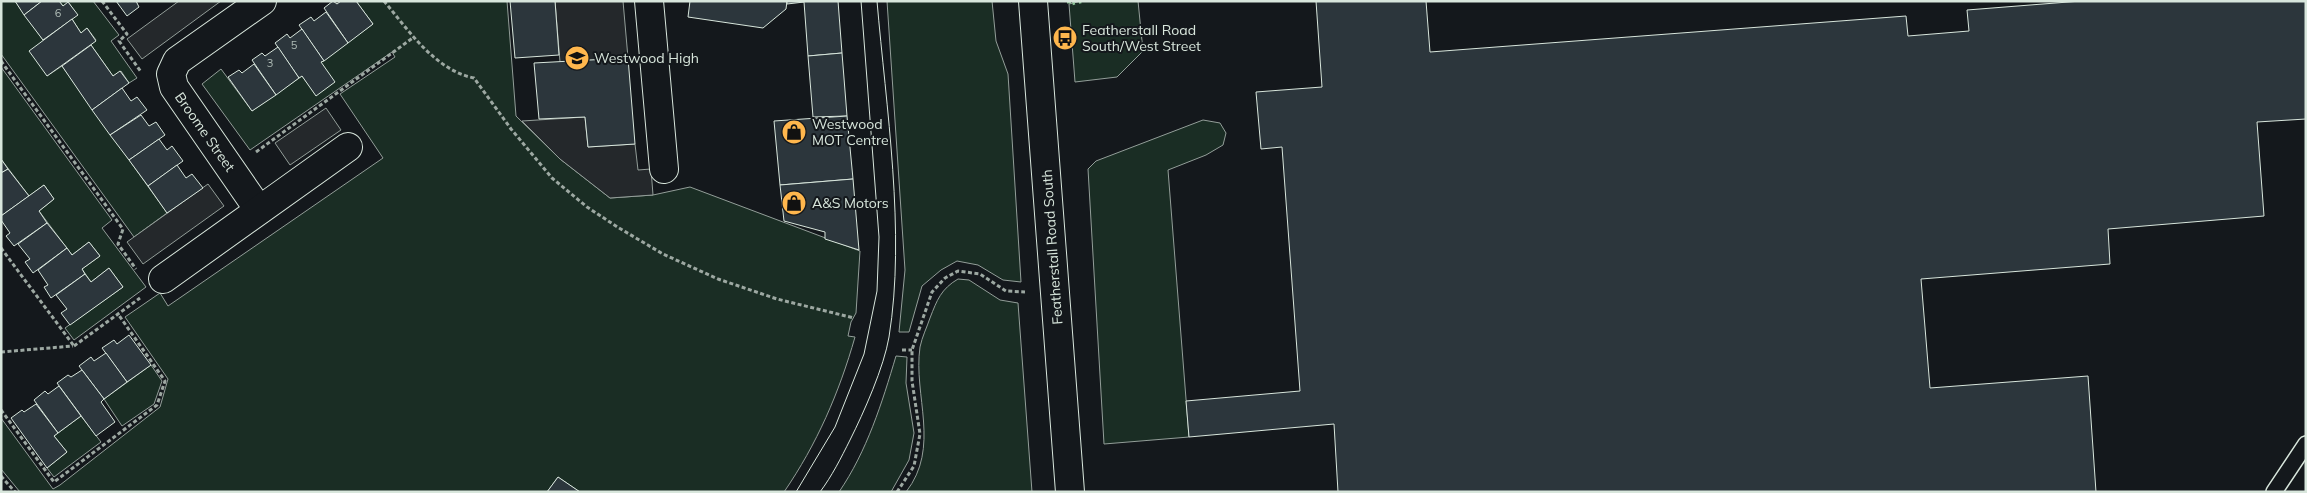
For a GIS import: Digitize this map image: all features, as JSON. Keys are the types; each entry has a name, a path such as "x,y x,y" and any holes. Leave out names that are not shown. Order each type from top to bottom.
{"street":[{"name":"Broome Street","path":"259,210 174,87 172,74 177,61 262,1"},
{"path":"649,1 664,169"},
{"name":"Featherstall Road South","path":"1033,1 1070,492"},
{"path":"157,284 348,147"}],"lane":[{"path":"2274,492 2306,444"}],"path":[{"path":"384,1 414,37 441,64 459,75 474,78 511,129 552,178 587,207 663,254 718,279 777,299 854,318"},
{"path":"254,153 414,37"},
{"path":"1,61 124,229 118,244 157,284 74,346 1,352"},
{"path":"1,248 74,346"},
{"path":"897,492 914,466 920,434 912,382 912,350 932,292 945,278 958,271 980,274 1006,291 1028,292"},
{"path":"1,410 54,482 157,405 165,381 118,314"},
{"path":"902,350 912,350"},
{"path":"1,476 15,492"}],"green space":[{"path":"1,1 15,1 43,40 47,76 62,66 167,213 134,237 1,54"},
{"path":"59,1 93,1 119,35 111,41 137,78 129,83 121,71 113,76 91,45 96,40 87,28 81,33 72,19 77,15 69,3 63,6"},
{"path":"356,1 507,1 516,116 560,159 610,198 653,195 690,187 860,251 856,313 851,322 848,336 855,337 849,358 817,437 784,492 580,492 558,477 547,492 20,492 1,469 1,418 53,489 60,485 160,407 168,379 125,317 160,293 168,306 383,158 340,94 395,57 392,52 250,150 202,84 221,69 252,111 302,76 316,95 321,62 373,24"},
{"path":"887,1 992,1 996,41 1008,74 1021,282 1003,280 978,265 957,261 941,270 922,286 909,332 899,332 905,270"},
{"path":"1082,1 1138,1 1143,51 1117,77 1075,82 1069,4"},
{"path":"1,67 112,220 102,228 146,287 74,340 65,328 123,287 109,268 91,282 82,269 100,256 89,242 72,255 39,211 54,199 44,185 29,196 1,159"},
{"path":"1203,120 1220,123 1226,133 1223,145 1206,155 1168,170 1189,437 1104,444 1088,169 1096,161"},
{"path":"958,279 969,280 1000,300 1018,303 1032,492 906,492 916,475 922,457 924,439 919,365 920,347 937,300 947,287"},
{"path":"896,356 907,357 906,383 914,433 909,460 891,492 839,492 866,443"},
{"path":"151,365 162,381 154,404 122,426 104,399"},
{"path":"81,416 101,442 54,477 47,468 67,452 54,436"}],"shaded area":[{"path":"179,1 221,1 142,59 127,39"},
{"path":"555,1 623,1 628,58 560,62"},
{"path":"326,108 341,130 290,165 275,143"},
{"path":"585,117 588,147 635,144 638,170 651,169 653,195 610,198 560,159 522,121"},
{"path":"208,184 224,206 143,264 127,242"}],"building":[{"path":"15,1 42,1 24,15"},
{"path":"42,1 59,1 63,6 68,2 78,15 43,40 24,15"},
{"path":"116,1 136,1 139,7 127,16"},
{"path":"333,1 337,4 341,1 356,1 373,24 348,43 324,8"},
{"path":"510,1 555,1 559,55 515,58"},
{"path":"690,1 787,1 786,9 763,28 688,17"},
{"path":"787,1 838,1 842,53 808,56 804,2 787,4"},
{"path":"1316,1 1426,1 1430,52 1906,16 1908,36 1969,31 1967,10 2081,1 2306,1 2306,119 2257,122 2264,216 2108,229 2110,264 1921,279 1930,388 2088,376 2096,492 1338,492 1334,424 1189,437 1186,401 1300,391 1282,147 1261,149 1256,92 1322,87"},
{"path":"326,12 348,43 324,61 299,25 311,17 314,21"},
{"path":"72,19 81,33 87,28 96,41 47,76 29,51"},
{"path":"302,29 324,61 321,62 335,82 316,96 302,76 299,78 275,43 287,34 290,38"},
{"path":"91,45 113,76 120,71 129,83 92,110 62,66"},
{"path":"278,47 299,78 276,95 252,60 262,53 265,56"},
{"path":"842,53 847,116 813,117 808,56"},
{"path":"628,58 635,144 588,147 585,117 539,119 534,63"},
{"path":"254,64 276,95 252,111 228,77 239,70 242,73"},
{"path":"122,88 131,101 137,97 147,110 110,135 92,110"},
{"path":"141,115 149,126 156,122 165,135 129,160 110,135"},
{"path":"847,116 853,179 780,185 774,121"},
{"path":"159,139 167,150 172,146 183,161 148,186 129,160"},
{"path":"1,159 8,169 1,173"},
{"path":"177,165 186,178 192,174 203,188 167,213 148,186"},
{"path":"8,169 29,196 1,216 1,173"},
{"path":"853,179 859,250 825,239 825,232 784,221 780,185"},
{"path":"44,185 54,199 39,211 47,223 14,246 6,236 10,233 1,220 1,216"},
{"path":"47,223 67,248 33,273 25,262 30,259 18,244"},
{"path":"89,242 100,256 82,269 85,274 51,298 44,287 48,285 38,270 67,248 72,255"},
{"path":"109,268 123,287 70,325 61,313 67,309 56,295 85,274 91,282"},
{"path":"129,335 151,365 127,382 102,348 114,340 117,344"},
{"path":"106,353 127,382 104,399 79,366 91,357 94,361"},
{"path":"82,370 104,399 101,402 115,422 96,436 57,383 68,375 71,377"},
{"path":"59,386 81,416 58,433 34,400 45,391 48,394"},
{"path":"36,404 58,433 54,436 67,452 47,468 11,418 22,410 24,412"},
{"path":"558,477 580,492 547,492"}],"tram line":[{"path":"796,492 835,427 864,354 877,291 879,237 861,1"},
{"path":"820,492 850,440 878,375 889,337 894,297 896,256 893,170 877,1"}],"hedge":[{"path":"1069,1 1069,4 1082,1"}],"place":[{"name":"Featherstall Road South/West Street","path":"1065,38"},
{"name":"Westwood High","path":"577,58"},
{"name":"Westwood MOT Centre","path":"794,132"},
{"name":"A&S Motors","path":"794,203"}]}
